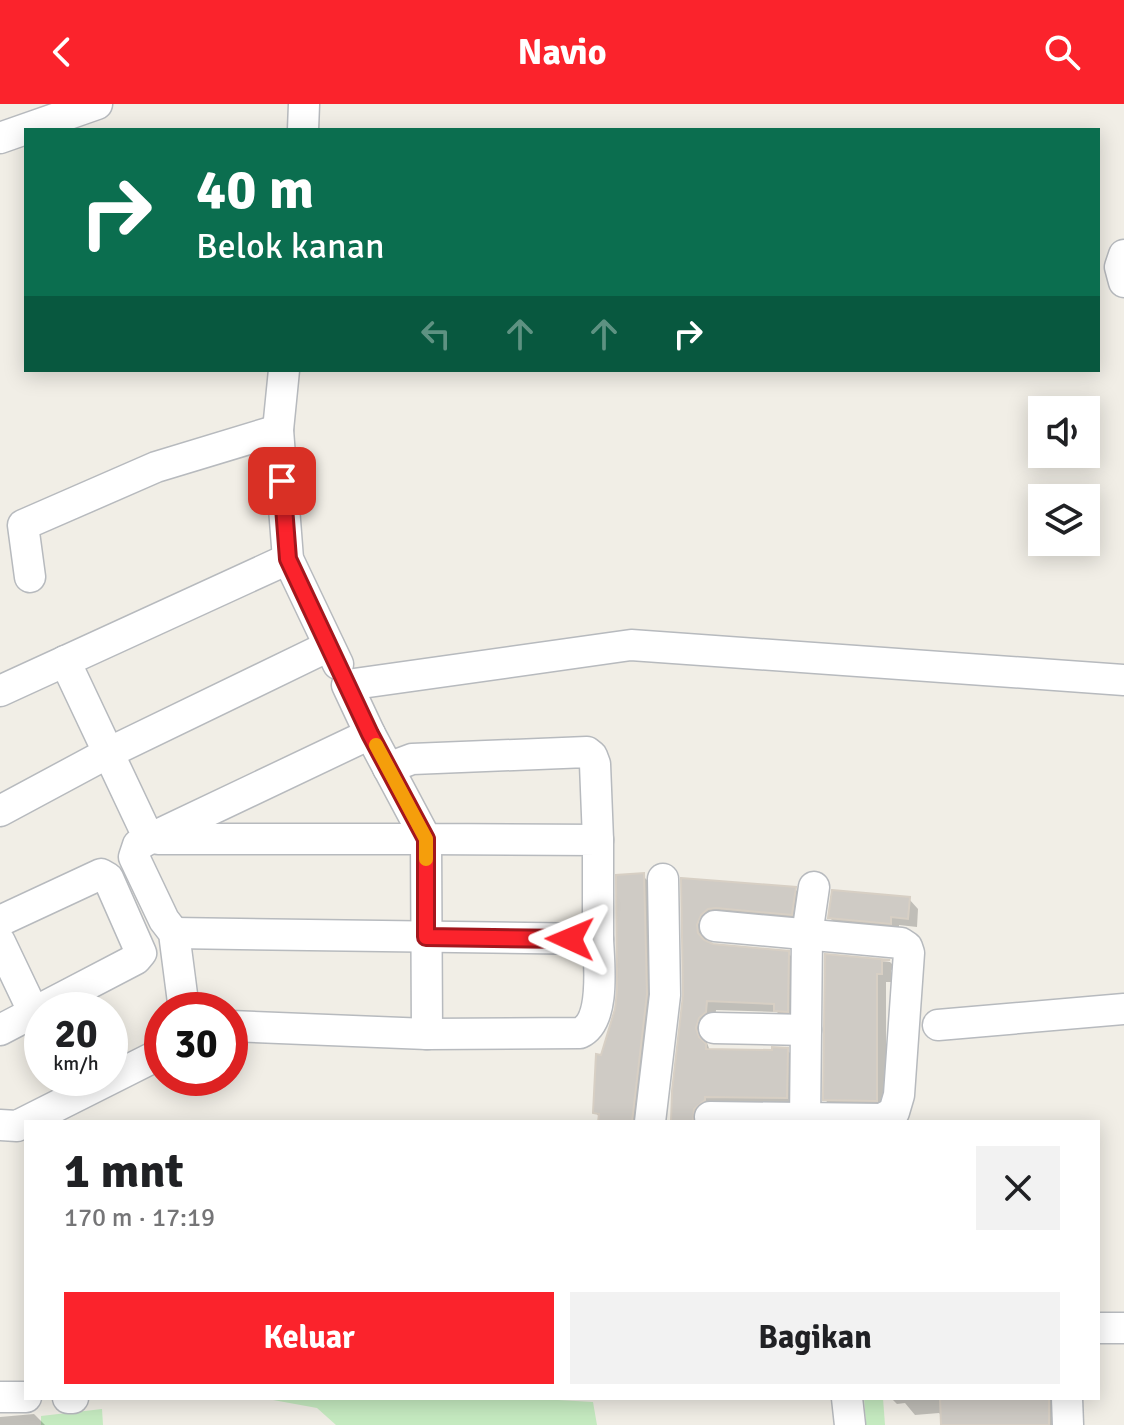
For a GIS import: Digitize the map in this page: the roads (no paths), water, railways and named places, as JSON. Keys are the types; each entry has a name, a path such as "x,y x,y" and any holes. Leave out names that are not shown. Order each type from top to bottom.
{"street":[{"path":"29,128 97,104"},
{"path":"303,128 304,104"},
{"path":"0,138 24,130"},
{"path":"1124,255 1120,267 1124,282"},
{"path":"284,372 278,430 288,559 370,734 426,839 427,1034"},
{"path":"30,577 23,525 156,467 278,430"},
{"path":"0,691 288,559"},
{"path":"347,685 631,645 1124,680"},
{"path":"0,811 108,753 329,646"},
{"path":"65,661 149,839"},
{"path":"182,992 174,933 164,920 134,857 138,845 370,734"},
{"path":"248,1027 427,1034 580,1033 588,1029 593,1021 600,984 598,840 595,764 592,756 587,752 412,759 388,768"},
{"path":"149,839 598,840"},
{"path":"0,921 101,874 108,878 141,953 84,992"},
{"path":"650,1120 665,995 663,879"},
{"path":"805,1120 807,935 814,887"},
{"path":"710,1117 882,1119 894,1112 899,1095 909,953 901,943 715,926"},
{"path":"174,933 598,939"},
{"path":"0,942 24,992"},
{"path":"938,1025 1124,1009"},
{"path":"0,1030 24,1024"},
{"path":"714,1028 806,1030"},
{"path":"25,1120 58,1096"},
{"path":"0,1125 17,1126 24,1121"},
{"path":"1100,1328 1124,1328"},
{"path":"0,1397 24,1397"},
{"path":"847,1400 850,1425"},
{"path":"1067,1400 1068,1425"}]}
